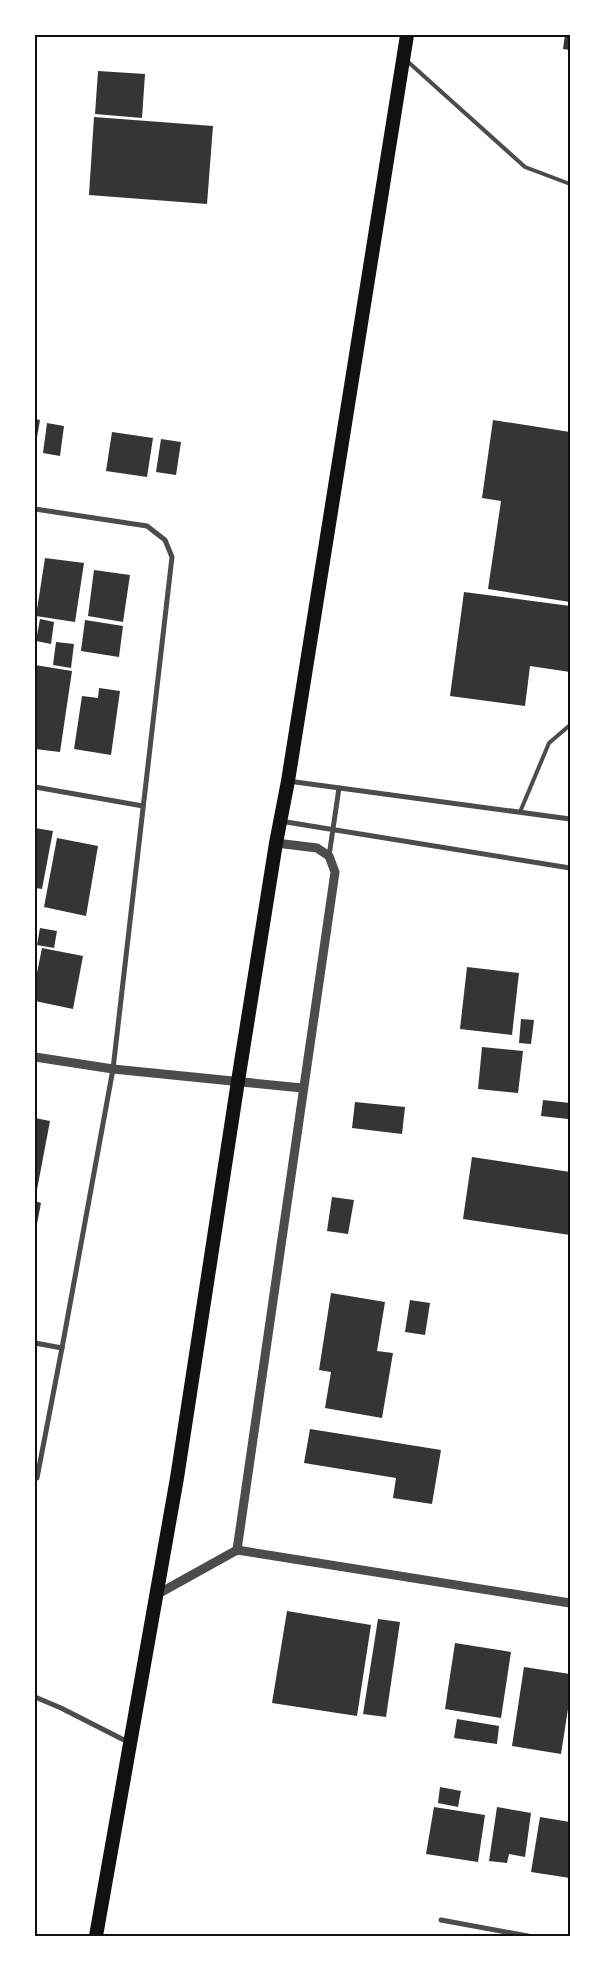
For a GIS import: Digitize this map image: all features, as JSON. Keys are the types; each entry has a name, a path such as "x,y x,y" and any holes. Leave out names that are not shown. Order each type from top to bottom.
{"highway":[{"path":"96,1936 177,1478 238,1081 288,781 407,35"}],"street":[{"path":"35,509 147,526 165,540 172,557 113,1069 36,1478"},
{"path":"288,781 570,819"},
{"path":"35,787 143,806"},
{"path":"237,1550 334,872 329,856 339,788"},
{"path":"280,821 570,868"},
{"path":"276,844 317,848 329,856"},
{"path":"35,1057 113,1069 302,1088"},
{"path":"35,1343 62,1348"},
{"path":"156,1594 237,1550 570,1603"},
{"path":"35,1697 129,1742"},
{"path":"441,1920 528,1936"}],"lane":[{"path":"403,57 525,167 570,184"},
{"path":"520,812 549,743 570,725"}],"building":[{"path":"565,35 570,35 570,50 563,49"},
{"path":"98,71 145,74 142,118 95,114"},
{"path":"94,117 213,126 207,204 89,195"},
{"path":"35,419 40,420 36,443 35,443"},
{"path":"493,420 570,432 570,602 488,589 501,501 482,498"},
{"path":"47,423 64,426 60,456 43,453"},
{"path":"112,432 153,438 147,477 106,471"},
{"path":"161,439 181,442 176,475 156,472"},
{"path":"45,558 84,563 75,622 36,616"},
{"path":"94,570 130,575 123,622 88,616"},
{"path":"464,592 570,606 570,672 530,666 525,706 450,696"},
{"path":"40,619 54,622 51,644 36,641"},
{"path":"85,620 123,626 119,657 81,651"},
{"path":"56,642 74,644 71,668 53,665"},
{"path":"35,665 72,671 60,752 35,749"},
{"path":"99,688 120,691 111,755 74,749 82,696 98,698"},
{"path":"35,828 53,831 42,889 35,888"},
{"path":"57,838 98,846 86,916 44,907"},
{"path":"40,928 57,931 54,948 37,945"},
{"path":"42,948 83,956 73,1009 35,1001 35,983"},
{"path":"467,967 519,973 512,1035 460,1029"},
{"path":"521,1019 534,1020 531,1044 519,1043"},
{"path":"482,1047 523,1051 518,1093 478,1089"},
{"path":"543,1100 570,1103 568,1119 541,1116"},
{"path":"355,1102 405,1107 402,1134 352,1128"},
{"path":"35,1118 50,1121 36,1195 35,1195"},
{"path":"472,1157 570,1172 570,1235 463,1219"},
{"path":"332,1197 354,1200 348,1234 327,1231"},
{"path":"35,1201 41,1203 36,1229 35,1229"},
{"path":"331,1293 385,1302 377,1351 393,1353 382,1418 325,1408 331,1372 319,1370"},
{"path":"410,1300 430,1303 425,1335 405,1332"},
{"path":"310,1429 441,1450 432,1504 393,1498 396,1478 304,1463"},
{"path":"287,1611 371,1625 357,1716 272,1703"},
{"path":"378,1619 400,1622 386,1717 363,1714"},
{"path":"455,1643 511,1652 501,1718 445,1709"},
{"path":"524,1667 570,1674 570,1696 561,1754 512,1746"},
{"path":"457,1719 499,1726 497,1744 454,1738"},
{"path":"440,1787 461,1791 458,1807 438,1803"},
{"path":"434,1807 485,1815 478,1862 426,1854"},
{"path":"497,1807 531,1813 525,1857 509,1854 507,1863 489,1861"},
{"path":"540,1817 570,1822 570,1878 531,1872"}]}
